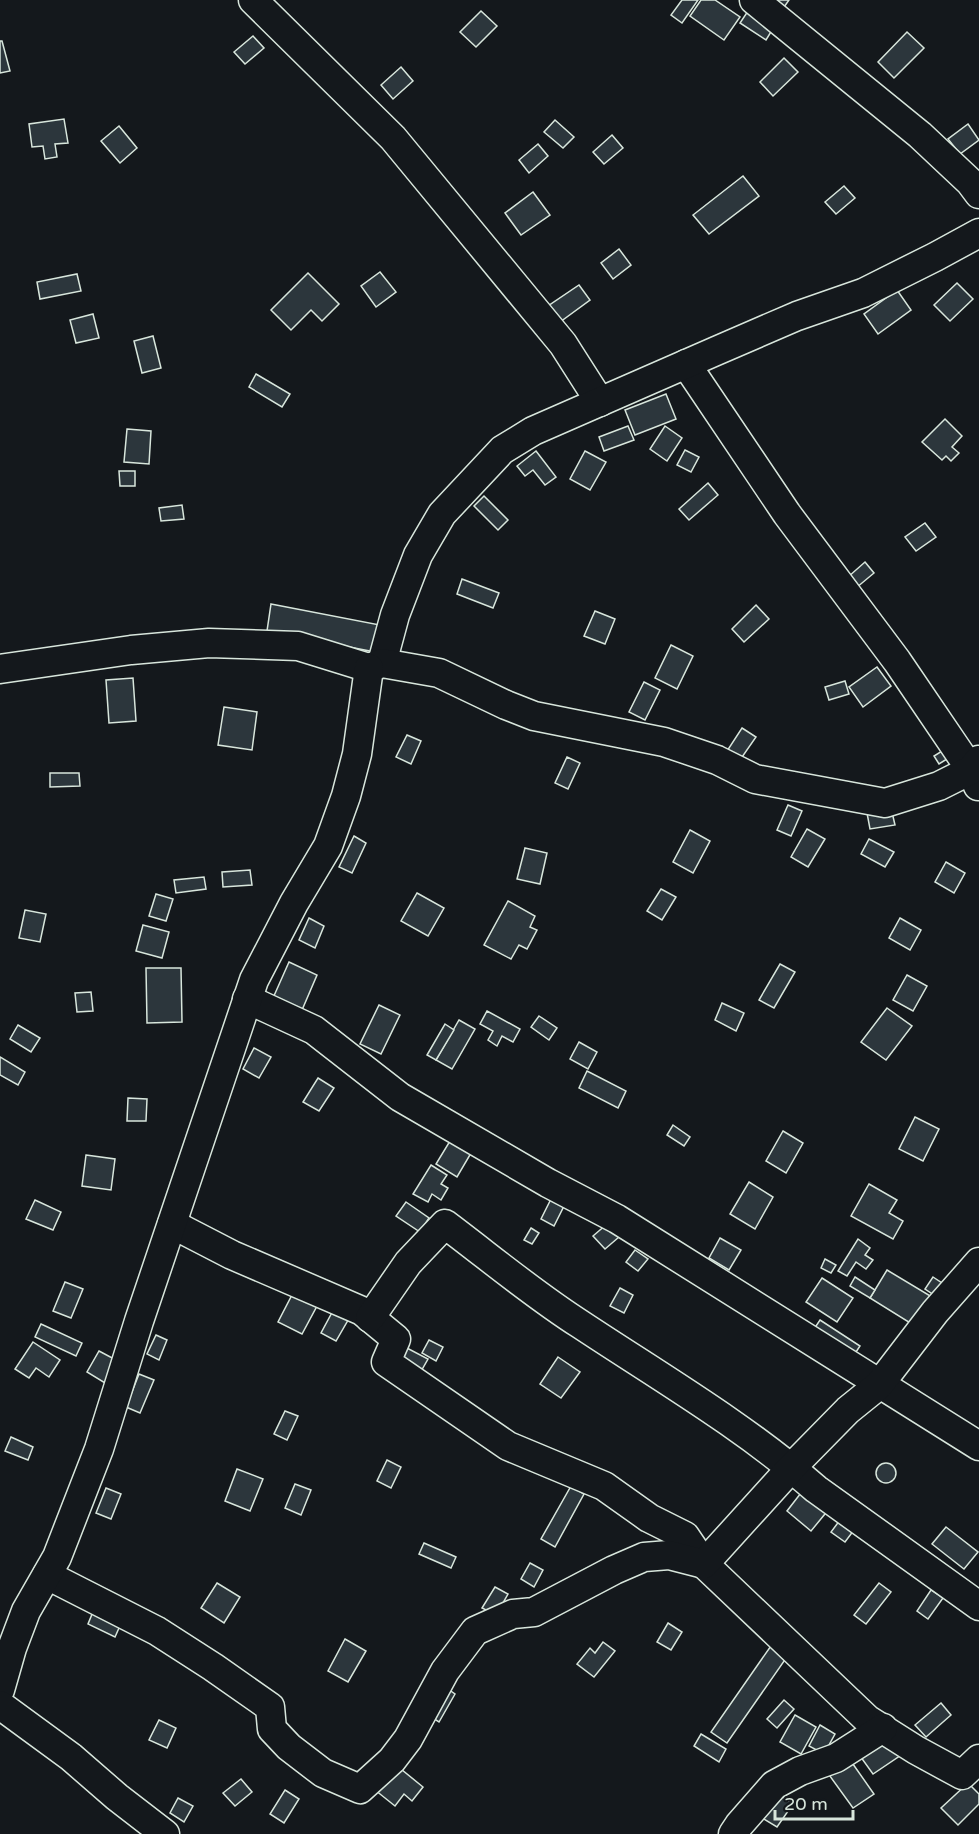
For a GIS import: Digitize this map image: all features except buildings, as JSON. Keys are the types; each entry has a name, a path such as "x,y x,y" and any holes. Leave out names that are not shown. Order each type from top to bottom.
{"street":[{"path":"254,0 393,138 563,344 600,402"},
{"path":"754,0 911,128 970,182 979,194"},
{"path":"0,1690 26,1611 57,1557 99,1449 139,1321 254,980 294,903 328,846 346,796 357,754 375,665 418,555 442,514 502,450 533,431 797,316 863,294 979,233"},
{"path":"0,669 131,650 209,643 298,646 375,665 439,673 534,716 664,742 717,760 755,779 802,788 885,803 976,773 897,661 787,514 686,364"},
{"path":"247,999 314,1030 400,1096 548,1183 617,1220 979,1446"},
{"path":"172,1224 232,1255 362,1311 396,1339 386,1362 508,1446 604,1486 649,1518 685,1536 704,1564 858,1711 916,1750 962,1775 979,1759"},
{"path":"370,1318 408,1263 445,1224 578,1323 677,1386 792,1467 816,1489 978,1604"},
{"path":"704,1564 792,1467 848,1410 879,1385 935,1312 979,1262"},
{"path":"47,1575 157,1631 213,1667 270,1707 272,1729 289,1747 323,1773 360,1789 392,1760 408,1739 445,1671 475,1631 513,1614 534,1612 644,1557 669,1555 704,1564"},
{"path":"0,1705 71,1757 165,1834"},
{"path":"733,1834 774,1785 800,1771 836,1758 883,1728"}]}
